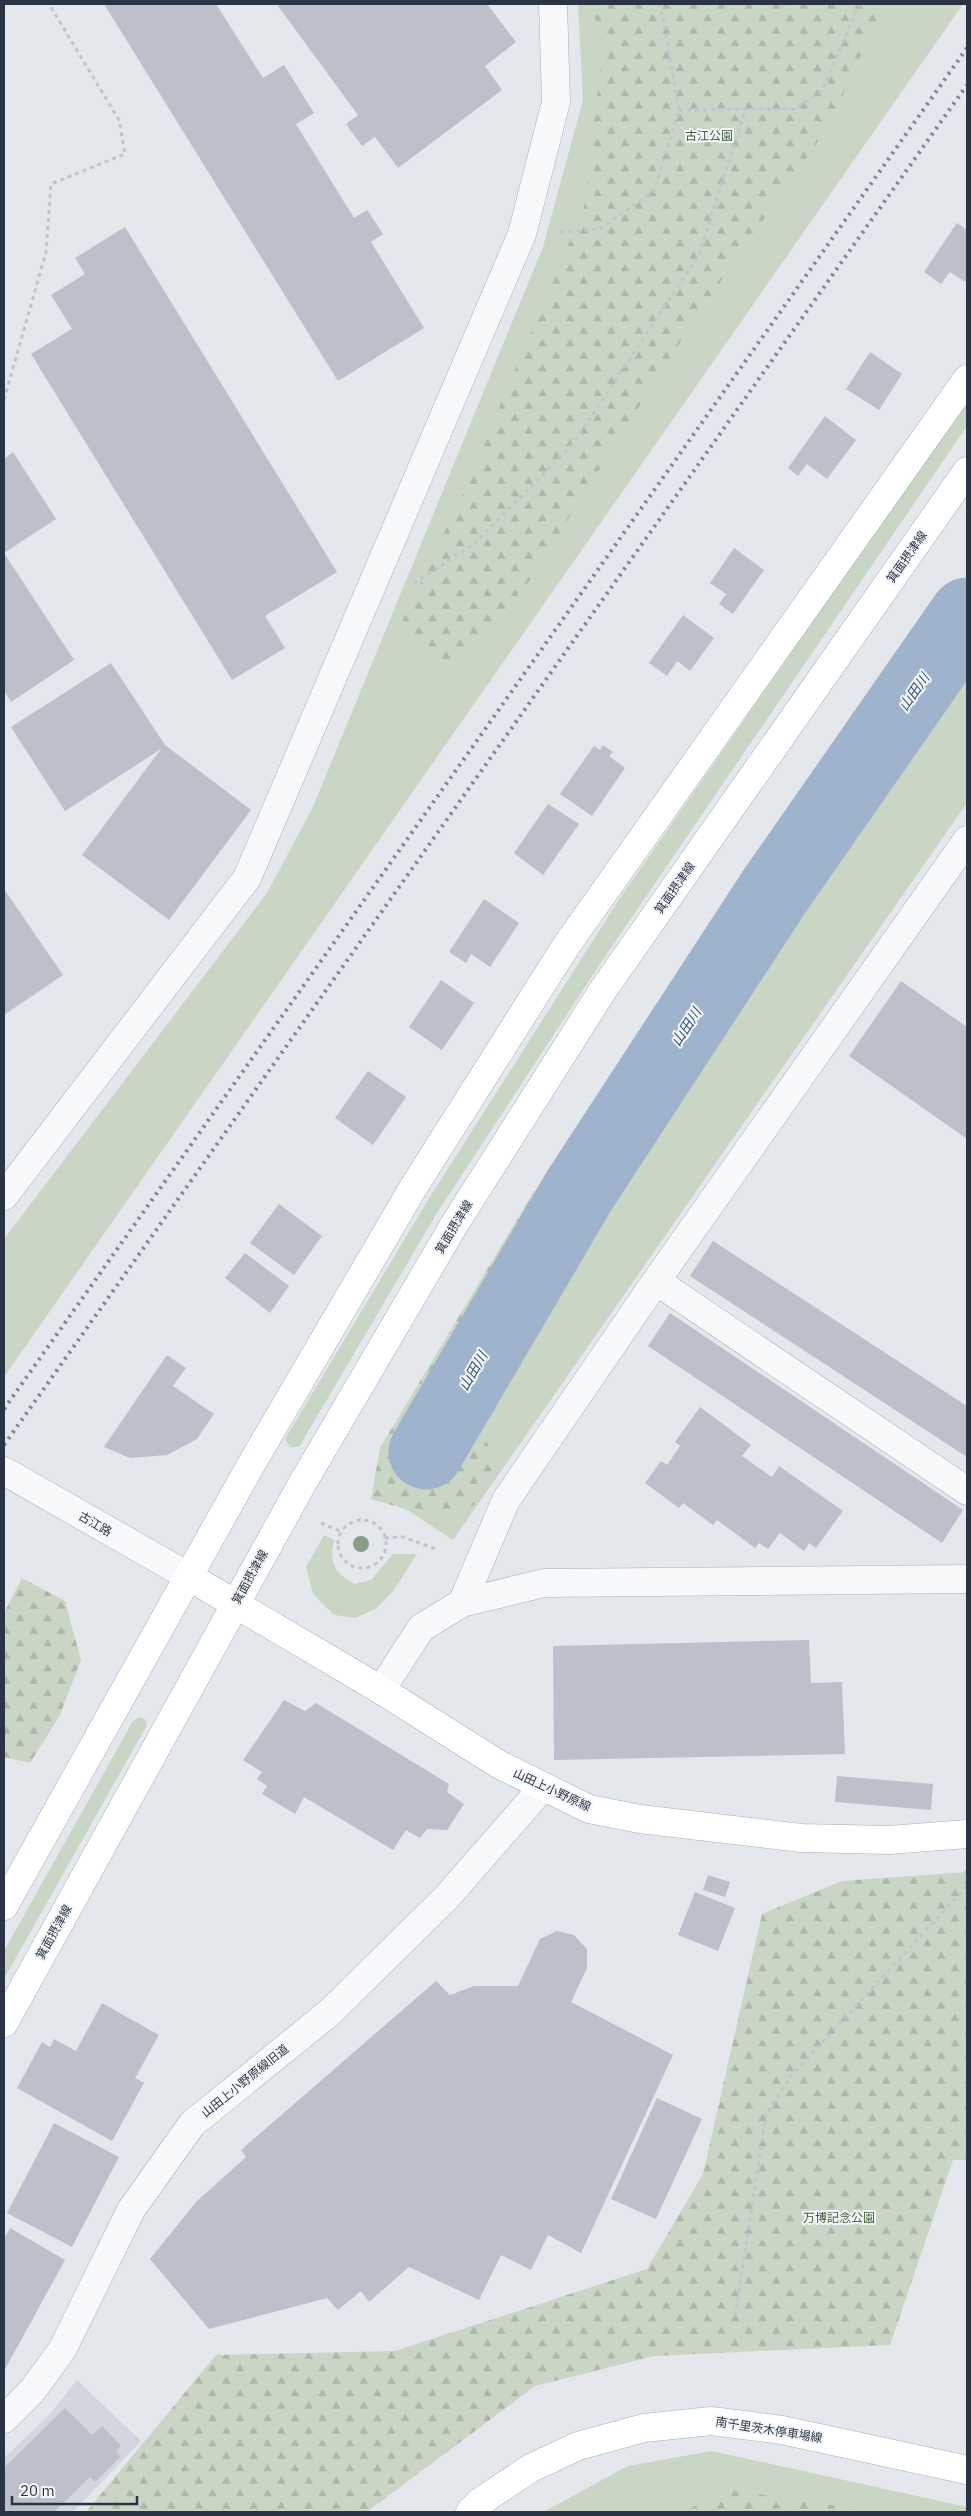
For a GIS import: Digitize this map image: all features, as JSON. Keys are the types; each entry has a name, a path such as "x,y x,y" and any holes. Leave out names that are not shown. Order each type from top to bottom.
{"main road":[{"path":"4,1906 188,1576 413,1188 566,946 967,379"},
{"name":"箕面摂津線","path":"4,2023 302,1484 454,1225 603,990 967,471"},
{"name":"山田上小野原線","path":"188,1576 381,1690 500,1766 589,1809 640,1820 801,1838 889,1840 967,1834"},
{"name":"南千里茨木停車場線","path":"470,2512 480,2502 531,2468 578,2446 644,2428 711,2420 782,2430 967,2470"}],"street":[{"path":"4,1196 247,878 522,234 556,102 553,4"},
{"path":"462,1603 506,1500 656,1281 967,840"},
{"path":"656,1281 967,1491"},
{"name":"古江路","path":"4,1471 188,1576"},
{"path":"381,1690 421,1628 462,1603 544,1583 967,1579"},
{"name":"山田上小野原線旧道","path":"4,2419 32,2391 62,2350 131,2210 192,2124 329,2013 446,1898 543,1787"}],"path":[{"path":"4,400 46,252 51,184 125,154 119,120 49,4"},
{"path":"522,234 600,229 654,191 679,110 663,17 659,4"},
{"path":"679,110 794,109 822,91 859,4"},
{"path":"407,587 474,544 573,444 700,255 745,110"},
{"path":"353,1520 371,1520 384,1531 385,1538 387,1548 379,1563 363,1569 346,1563 337,1549 340,1531 353,1520"},
{"path":"318,1521 340,1531"},
{"path":"385,1538 403,1537 436,1549"},
{"path":"735,2316 766,2115 790,2076 966,1887 965,1862"}],"shaded area":[{"path":"77,2380 141,2441 73,2512 4,2512 4,2458 49,2415"}],"green space":[{"name":"古江公園","path":"578,4 963,4 4,1377 4,1239 267,893 313,807 543,247 583,100"},
{"path":"591,4 884,4 830,124 698,314 524,589 449,671 401,624 464,491 584,207 603,47"},
{"path":"967,401 967,426 600,964 437,1213 299,1447 290,1447 285,1439 428,1200 620,898"},
{"path":"967,661 967,803 453,1540 403,1507 461,1447 494,1405 493,1371 792,914"},
{"path":"567,1179 590,1210 502,1356 469,1363 470,1416 500,1464 473,1506 429,1516 371,1499 380,1448 534,1191"},
{"path":"324,1535 334,1540 332,1555 338,1571 354,1584 371,1580 393,1554 417,1554 394,1590 377,1608 356,1618 334,1615 313,1594 306,1567"},
{"path":"22,1578 65,1601 81,1660 59,1717 30,1763 4,1757 4,1613"},
{"path":"140,1717 145,1719 147,1725 4,1979 4,1951 133,1721"},
{"name":"万博記念公園","path":"967,1872 967,2160 953,2160 890,2345 654,2356 535,2386 367,2512 86,2512 216,2355 395,2351 647,2269 703,2174 762,1914 842,1881"},
{"path":"712,2451 967,2507 967,2512 543,2512 628,2466"},
{"path":"732,2490 879,2512 682,2512"}],"building":[{"path":"104,4 216,4 263,78 284,65 314,113 296,124 354,218 367,210 383,234 371,242 424,328 338,381"},
{"path":"281,4 487,4 516,42 485,66 502,90 398,168 375,137 362,146 346,124 358,115 278,6"},
{"path":"957,223 967,230 967,279 965,282 950,272 941,284 924,272"},
{"path":"125,227 337,572 265,616 285,648 232,680 31,354 72,329 51,295 85,274 75,258"},
{"path":"870,352 902,374 879,410 846,389"},
{"path":"825,416 856,440 827,479 807,464 798,476 788,468"},
{"path":"13,452 56,519 4,553 4,459"},
{"path":"734,548 764,570 733,614 719,604 726,594 710,583"},
{"path":"4,553 74,660 11,702 4,691"},
{"path":"683,615 714,638 690,671 677,661 667,676 649,663"},
{"path":"111,663 165,745 251,810 169,920 82,855 161,749 65,811 11,727"},
{"path":"603,745 613,752 609,756 625,768 592,816 560,794 594,746 600,750"},
{"path":"548,804 579,824 543,875 514,853"},
{"path":"4,889 63,975 4,1015"},
{"path":"484,899 519,923 490,967 471,954 466,963 449,952"},
{"path":"441,980 474,1003 442,1050 409,1027"},
{"path":"901,981 967,1027 967,1139 849,1056"},
{"path":"368,1071 406,1097 373,1145 335,1118"},
{"path":"279,1204 322,1236 294,1275 250,1243"},
{"path":"713,1241 967,1406 967,1457 690,1276"},
{"path":"245,1253 289,1286 270,1313 225,1278"},
{"path":"670,1313 963,1510 942,1543 648,1346"},
{"path":"167,1355 186,1368 173,1386 214,1414 197,1439 167,1455 130,1458 104,1447"},
{"path":"700,1407 751,1445 742,1456 772,1477 779,1466 843,1511 816,1548 809,1543 804,1551 780,1533 768,1549 759,1543 755,1548 717,1520 713,1525 683,1503 679,1508 645,1483 661,1461 667,1465 680,1446 675,1442"},
{"path":"809,1640 811,1683 842,1682 845,1754 554,1760 553,1646"},
{"path":"284,1700 305,1711 316,1703 449,1784 447,1792 464,1804 447,1830 427,1829 420,1838 406,1830 393,1850 304,1797 295,1814 262,1794 267,1786 257,1779 262,1772 243,1760"},
{"path":"837,1776 933,1784 931,1810 835,1802"},
{"path":"708,1875 730,1882 725,1897 703,1890"},
{"path":"695,1892 735,1908 718,1951 678,1935"},
{"path":"557,1931 574,1935 587,1949 587,1968 571,2002 673,2055 581,2253 548,2235 531,2270 501,2255 479,2300 409,2267 369,2302 361,2291 338,2310 327,2298 209,2329 150,2259 196,2202 246,2157 241,2150 436,1981 450,1995 474,1986 518,1986 540,1939"},
{"path":"102,2003 159,2035 135,2078 144,2083 112,2141 17,2088 42,2042 50,2047 54,2039 76,2051"},
{"path":"657,2098 702,2119 656,2219 611,2199"},
{"path":"54,2123 119,2157 72,2247 7,2213"},
{"path":"10,2228 65,2260 4,2371 4,2239"},
{"path":"65,2408 92,2435 102,2426 121,2446 116,2451 121,2456 95,2482 90,2477 54,2512 4,2512 4,2468"}],"waterway":[{"name":"山田川","path":"426,1452 579,1191 774,892 967,615"}],"railway":[{"path":"4,1409 967,48"},
{"path":"4,1445 967,85"}]}
